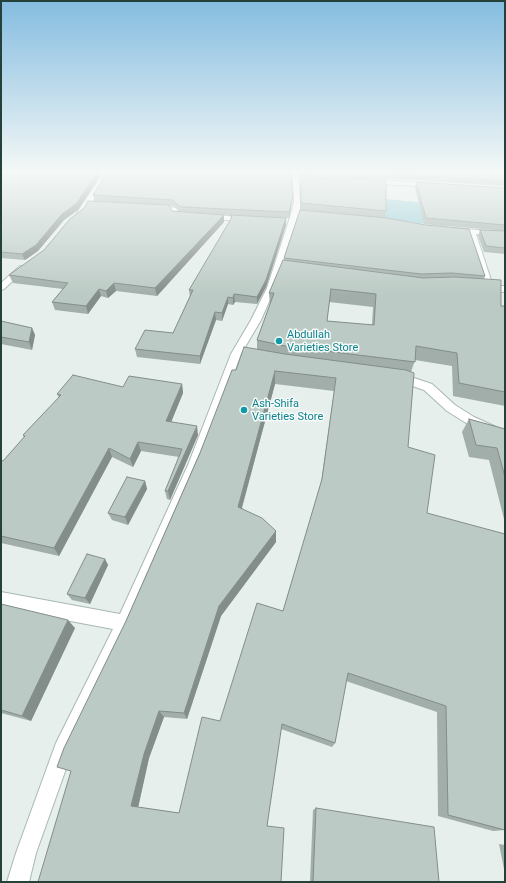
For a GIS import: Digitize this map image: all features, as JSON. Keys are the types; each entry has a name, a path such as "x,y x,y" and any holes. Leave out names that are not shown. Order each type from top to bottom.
{"street":[{"path":"76,217 79,213"},
{"path":"175,213 176,215 183,216 254,220"},
{"path":"18,882 26,853 63,750 124,623 243,356 264,304 281,269 295,213"},
{"path":"444,229 505,234"},
{"path":"471,231 489,288"},
{"path":"1,287 28,264"},
{"path":"476,287 505,290"},
{"path":"389,376 403,378 428,387 451,408 470,420 505,436"},
{"path":"1,600 124,623"}],"water":[{"path":"377,213 435,213 448,222 449,227 382,218 376,216"}],"building":[{"path":"1,213 63,213 36,245 22,254 1,252"},
{"path":"77,213 201,213 224,215 155,288 114,283 106,291 99,289 86,306 52,302 68,283 9,275 44,250 70,219"},
{"path":"299,213 335,213 387,218 426,225 469,229 485,276 452,273 421,274 284,258"},
{"path":"425,213 505,213 505,225 426,218"},
{"path":"230,215 286,218 266,280 257,297 234,294 233,298 228,297 222,313 215,312 200,356 135,349 145,330 173,333 193,290 189,290 232,217"},
{"path":"480,230 505,231 505,248 486,246"},
{"path":"283,260 423,278 455,277 501,280 501,306 505,306 505,392 459,383 457,353 416,346 415,362 285,346 257,340 274,293 269,293","holes":["331,289 376,294 374,325 327,321"]},
{"path":"1,321 32,328 29,342 1,337"},
{"path":"244,347 406,370 414,373 408,447 435,455 427,513 505,534 505,830 448,815 446,706 348,673 335,743 282,724 267,826 284,828 281,882 38,882 71,771 57,767 64,748 126,621 200,453 232,370 236,370","holes":["275,371 336,378 322,479 283,611 257,603 220,721 202,717 179,813 131,806 144,754 159,711 184,713 219,606 276,531 262,518 238,507"]},
{"path":"73,375 123,387 129,376 182,384 166,421 197,426 168,491 165,491 182,449 138,442 130,459 109,448 54,548 1,536 1,460 3,461 25,436 23,435 61,395 57,394"},
{"path":"469,419 505,429 505,477 497,448 476,445"},
{"path":"127,477 145,481 125,517 108,513"},
{"path":"87,554 105,559 85,598 67,594"},
{"path":"1,604 68,620 22,716 1,710"},
{"path":"316,808 434,827 439,882 313,882"}],"place":[{"name":"Abdullah Varieties Store","path":"279,341"},
{"name":"Ash-Shifa Varieties Store","path":"244,410"}]}
